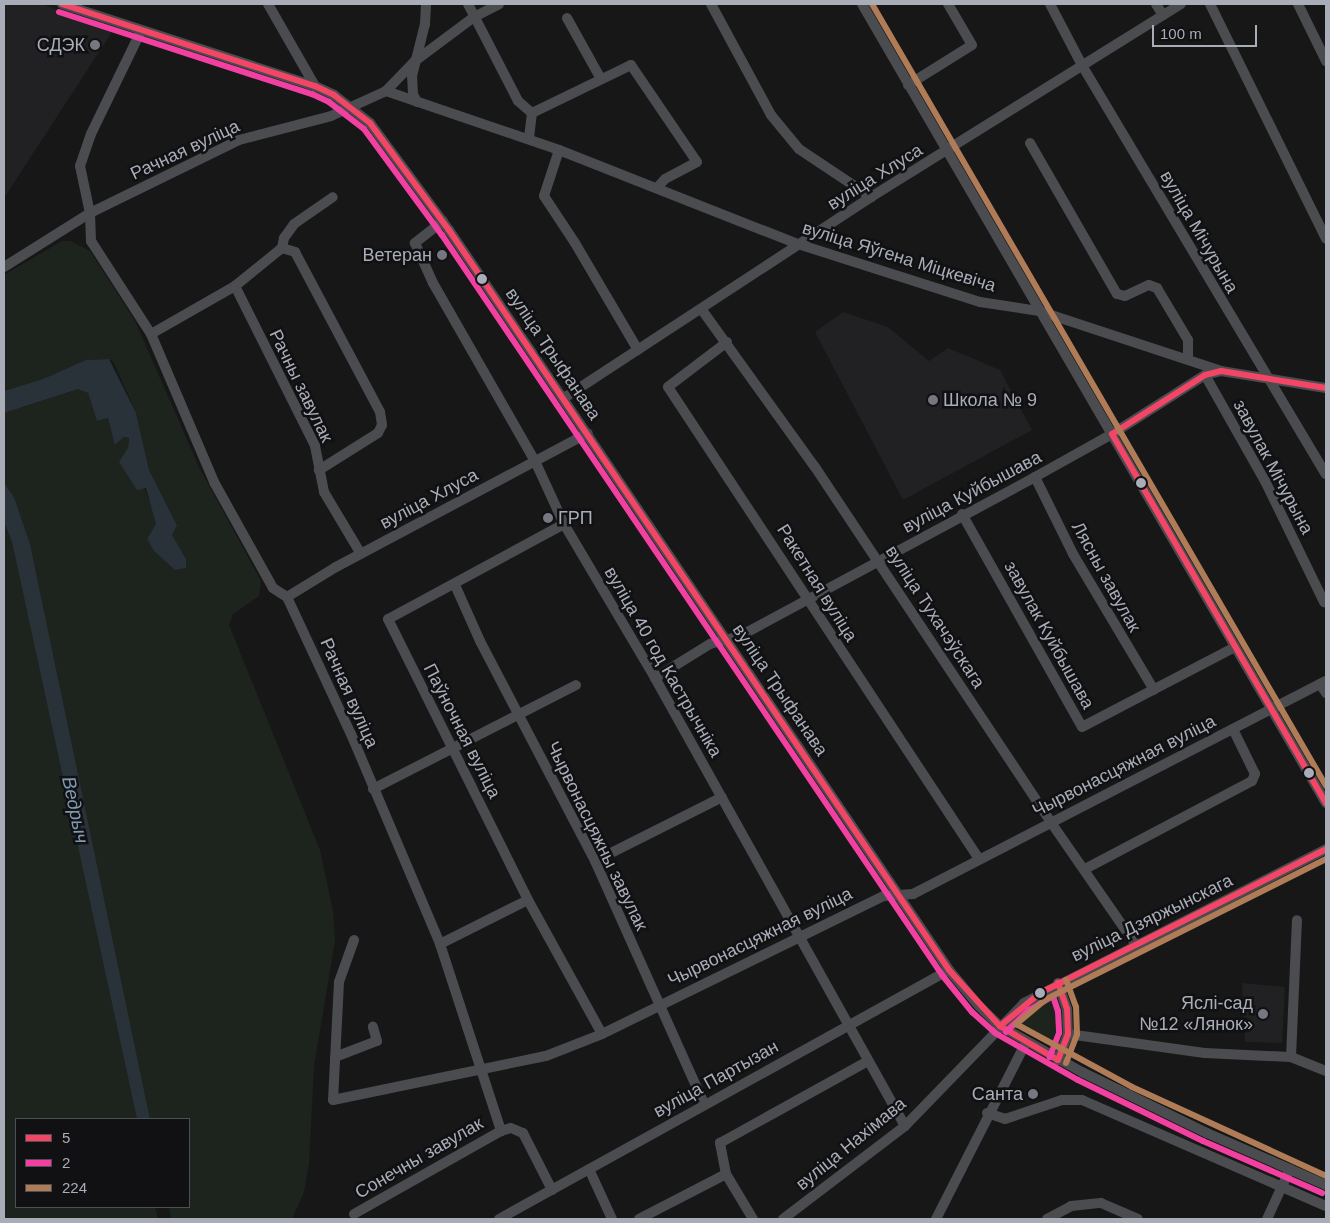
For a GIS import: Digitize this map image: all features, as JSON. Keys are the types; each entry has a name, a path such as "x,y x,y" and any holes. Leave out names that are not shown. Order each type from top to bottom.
{"street":[{"name":"вуліца Трыфанава","path":"62,4 315,86 351,107 370,123 443,221 564,398 949,970 1000,1026 1026,1042 1058,1060 1207,1133 1326,1185"},
{"path":"268,4 315,86"},
{"path":"418,102 413,94 415,60 425,24 426,4"},
{"path":"468,4 518,101 532,114"},
{"name":"Рачная вуліца","path":"4,267 90,213 239,140 331,116 386,91 415,60 474,17 499,4"},
{"path":"711,4 771,115 799,149 872,197"},
{"path":"862,4 946,152 1326,803"},
{"path":"908,85 972,46 948,4"},
{"name":"вуліца Мічурына","path":"1050,4 1083,67 1268,380 1326,474"},
{"path":"1156,4 1163,15"},
{"name":"вуліца Хлуса","path":"564,398 702,310 798,244 1181,4"},
{"path":"1210,4 1326,239"},
{"path":"1298,4 1326,61"},
{"path":"567,18 601,79"},
{"path":"90,213 80,166 91,134 141,31"},
{"path":"532,114 631,65 697,162 665,179 657,188"},
{"name":"вуліца Яўгена Міцкевіча","path":"386,91 559,150 798,244 980,302 1039,311 1221,370 1268,380 1326,388"},
{"path":"529,139 532,114"},
{"path":"1030,143 1117,294 1125,296 1149,285 1157,288 1188,340 1188,359"},
{"path":"559,150 544,196 575,243 638,350"},
{"path":"152,334 235,286 282,248 284,238 294,224 334,197"},
{"name":"Рачная вуліца","path":"90,213 91,241 152,334 214,482 273,588 287,597 373,789 440,944 501,1131"},
{"name":"вуліца 40 год Кастрычніка","path":"443,221 415,243 433,283 535,461 564,524 655,678 846,1026 905,1126"},
{"path":"282,248 295,252 380,412 382,425 378,433 319,470"},
{"name":"Рачны завулак","path":"235,286 315,446 324,492 362,554"},
{"name":"вуліца Тухачэўскага","path":"702,310 728,342 879,560 1050,821 1136,945"},
{"name":"Ракетная вуліца","path":"728,342 668,387 979,859"},
{"name":"вуліца Куйбышава","path":"655,678 710,644 740,636 962,514 1035,477 1112,434 1205,375 1221,370"},
{"name":"завулак Мічурына","path":"1205,375 1265,481 1324,602"},
{"name":"вуліца Хлуса","path":"287,597 362,554 588,434"},
{"name":"Лясны завулак","path":"1035,477 1073,554 1154,690"},
{"name":"завулак Куйбышава","path":"962,514 1082,727 1234,646"},
{"name":"Паўночная вуліца","path":"564,524 455,585 388,619 528,900 602,1034"},
{"name":"Чырвонасцяжны завулак","path":"455,585 518,714 595,861 704,1104"},
{"path":"1323,682 1326,693"},
{"name":"Чырвонасцяжная вуліца","path":"354,940 338,982 333,1100 546,1056 602,1034 660,1003 884,896 913,894 1050,821 1272,710 1323,682"},
{"path":"373,789 453,750 576,685"},
{"path":"1085,869 1252,781 1255,774 1233,729"},
{"path":"595,861 722,797"},
{"name":"вуліца Дзяржынскага","path":"1000,1026 1024,1003 1058,983 1326,850"},
{"path":"440,944 528,900"},
{"path":"1291,1057 1297,920"},
{"name":"вуліца Партызан","path":"500,1219 704,1104 949,970"},
{"path":"1058,983 1066,1000 1068,1034 1058,1060"},
{"name":"вуліца Нахімава","path":"783,1219 905,1126 1000,1026"},
{"path":"335,1058 377,1040 373,1027"},
{"path":"1068,1034 1205,1053 1291,1057 1326,1071"},
{"path":"936,1219 987,1113 1026,1042"},
{"path":"752,1219 726,1174 720,1143 868,1061"},
{"path":"987,1113 1005,1119 1062,1100 1082,1100 1326,1206"},
{"path":"501,1131 511,1128 523,1133 552,1190"},
{"name":"Сонечны завулак","path":"354,1214 501,1131"},
{"path":"589,1169 612,1219"},
{"path":"1267,1219 1290,1169"},
{"path":"639,1219 726,1174"},
{"path":"1047,1219 1071,1206 1100,1203 1138,1219"}],"shaded area":[{"path":"4,4 41,4 114,29 4,198"},
{"path":"62,241 71,241 90,251 135,321 199,467 261,581 259,596 233,614 229,625 320,850 333,911 335,941 314,1066 309,1164 304,1192 292,1219 171,1219 169,1208 190,1208 190,1118 150,1118 30,544 14,497 4,483 4,413 78,389 88,393 97,421 108,418 116,445 124,437 129,438 128,447 153,510 156,524 147,539 154,551 175,570 186,568 186,559 171,534 177,524 149,470 136,413 114,363 109,359 86,360 43,379 4,391 4,275"},
{"name":"Школа № 9","path":"843,312 888,327 929,361 948,348 1000,370 1032,430 903,500 815,332"},
{"path":"4,522 12,542 137,1118 15,1118 15,1208 155,1208 158,1219 4,1219"},
{"name":"Яслі-сад №12 «Лянок»","path":"1242,983 1285,987 1282,1043 1245,1042"},
{"path":"1055,999 1063,1003 1063,1032 1059,1040 1046,1044 1025,1032 1020,1019 1030,1006"}],"water":[{"path":"109,359 136,413 149,470 177,525 172,535 186,559 186,568 175,570 154,551 147,539 156,524 146,488 137,490 119,462 128,448 129,438 124,437 115,445 108,418 97,421 88,393 78,389 4,413 4,391 43,379 86,360"},
{"name":"Ведрыч","path":"4,483 14,497 30,544 150,1118 137,1118 12,542 4,522"}],"transit line":[{"name":"5","path":"62,4 315,86 334,95 370,123 449,230 949,970 1000,1026 1058,1060 1068,1034 1067,1009 1058,983"},
{"name":"224","path":"872,4 1326,786"},
{"name":"2","path":"59,12 312,94 329,102 364,129 442,235 942,975 972,1012 995,1033 1078,1080 1203,1141 1322,1193"},
{"name":"5","path":"1326,388 1221,371 1205,375 1112,434 1326,803"},
{"name":"5","path":"1000,1026 1040,993 1326,849"},
{"name":"224","path":"1326,859 1045,1000 1016,1024 1132,1087 1326,1176"},
{"name":"224","path":"1066,980 1076,1007 1077,1034 1066,1063"},
{"name":"2","path":"1006,1032 1029,1010 1053,996 1058,1011 1059,1033 1050,1057"}],"place":[{"name":"СДЭК","path":"95,45"},
{"name":"Ветеран","path":"442,255"},
{"name":"Школа № 9","path":"933,400"},
{"name":"ГРП","path":"548,518"},
{"name":"Яслі-сад №12 «Лянок»","path":"1263,1014"},
{"name":"Санта","path":"1033,1094"}]}
